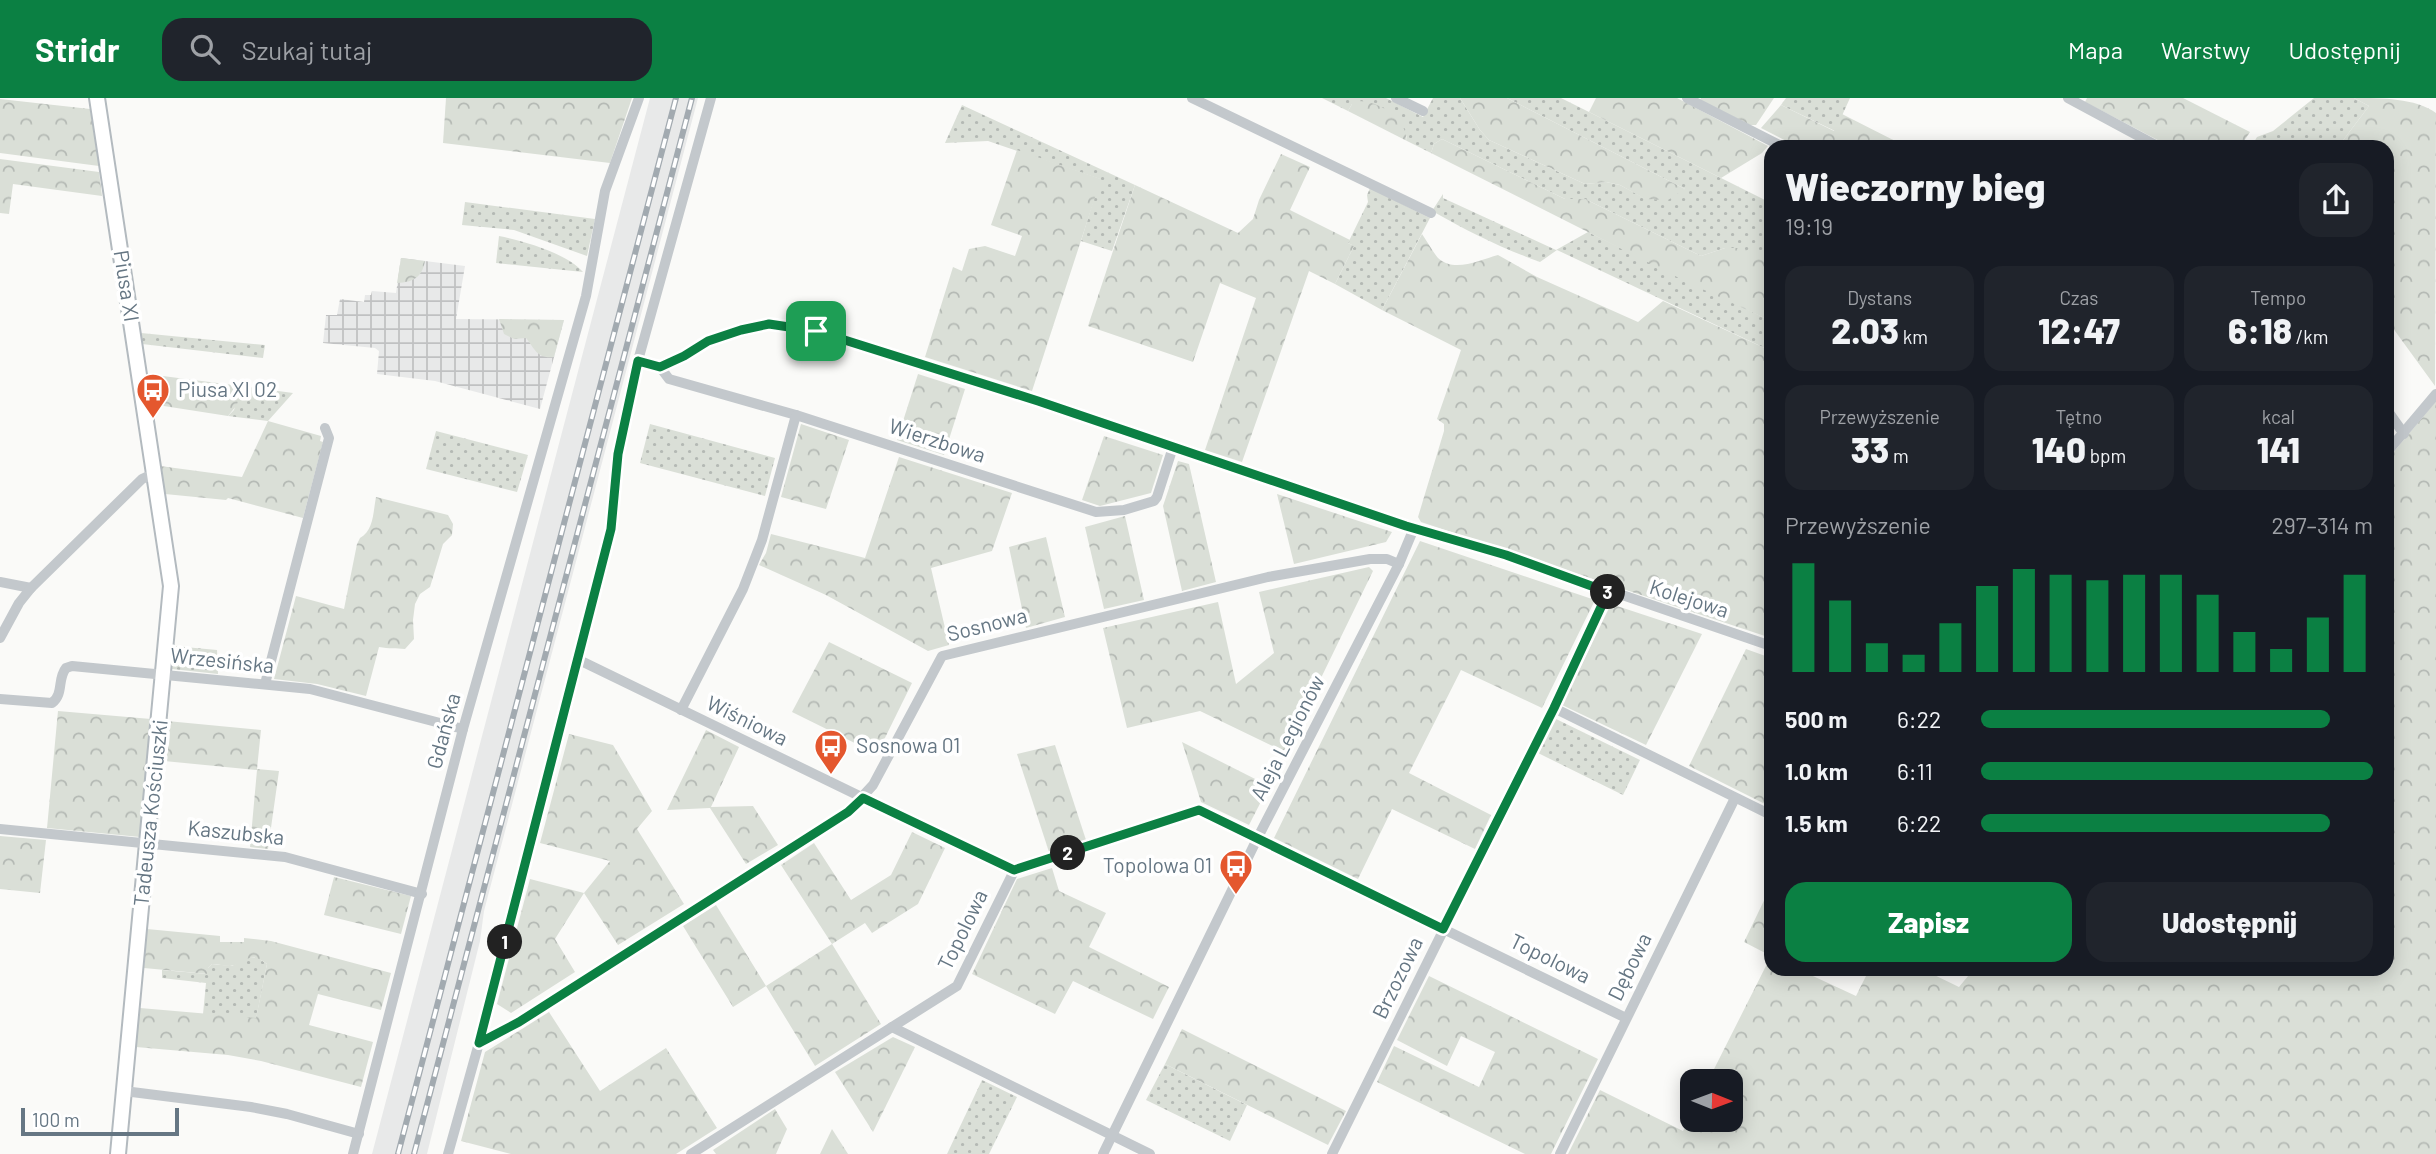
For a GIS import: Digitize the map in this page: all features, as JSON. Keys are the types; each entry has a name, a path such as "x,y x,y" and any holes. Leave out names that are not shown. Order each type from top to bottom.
{"street":[{"name":"Piusa XI","path":"97,98 155,473"},
{"name":"Gdańska","path":"353,1154 463,729 580,321 606,189 639,98"},
{"path":"448,1154 613,520 618,454 638,361 711,98"},
{"path":"1192,98 1432,213"},
{"path":"1396,98 1423,111"},
{"path":"1687,98 1769,140"},
{"path":"2067,98 2146,140"},
{"name":"Kolejowa","path":"660,367 708,341 741,330 769,324 816,331 1413,528 1506,555 1764,644"},
{"path":"638,361 660,367"},
{"name":"Wierzbowa","path":"660,367 669,379 796,415 1096,512 1124,510 1154,501 1173,447"},
{"path":"2394,445 2436,394"},
{"path":"681,710 743,589 762,540 796,415"},
{"path":"2394,420 2404,434"},
{"path":"265,684 329,438 325,428"},
{"path":"0,638 19,603 32,588 142,479 155,473"},
{"name":"Tadeusza Kościuszki","path":"118,1154 171,586 155,473"},
{"name":"Aleja Legionów","path":"1103,1154 1257,839 1399,564 1413,528"},
{"name":"Sosnowa","path":"479,1043 519,1022 848,812 873,785 942,656 1268,577 1370,559 1387,559 1399,564"},
{"path":"0,582 32,588"},
{"name":"Brzozowa","path":"1332,1154 1554,708 1608,592"},
{"name":"Wiśniowa","path":"577,659 1014,870"},
{"name":"Wrzesińska","path":"0,699 52,703 58,698 62,671 68,666 310,689 463,729"},
{"path":"1554,708 1764,812"},
{"name":"Dębowa","path":"1560,1154 1735,798"},
{"name":"Topolowa","path":"691,1154 957,986 1014,870 1199,810 1626,1018"},
{"name":"Kaszubska","path":"0,829 285,857 422,894"},
{"path":"892,1027 1150,1154"},
{"path":"124,1091 251,1107 359,1134"}],"shaded area":[{"path":"650,98 698,98 484,911 480,941 427,1154 372,1154"},
{"path":"401,258 465,266 456,319 564,320 540,409 435,381 377,374 379,351 375,348 323,343 326,315 337,315 340,299 364,302 365,295 371,295 372,291 396,293"}],"green space":[{"path":"446,98 632,98 610,163 443,143"},
{"path":"1322,98 1386,98 1423,117 1433,98 1460,98 1489,140 1585,184 1606,182 1620,185 1646,199 1685,189 1507,98 1561,98 1764,200 1764,257 1725,248 1701,256 1585,199 1565,199 1442,139 1434,144 1431,153 1407,141 1407,136 1352,104 1348,111"},
{"path":"1460,98 1507,98 1685,189 1668,200 1645,199 1620,185 1606,182 1585,184 1489,140"},
{"path":"1596,98 1677,98 1764,144 1764,151 1721,178 1589,112"},
{"path":"1774,98 1756,125 1750,125 1700,100"},
{"path":"1786,98 1850,98 1835,131 1781,105"},
{"path":"2087,98 2183,98 2250,132 2245,140 2158,140 2085,102"},
{"path":"2314,98 2354,98 2369,106 2343,140 2255,140 2273,131"},
{"path":"2354,98 2408,102 2436,113 2435,386 2394,330 2394,140 2343,140 2369,106"},
{"path":"0,99 90,109 99,166 0,153"},
{"path":"1358,101 1374,104 1390,112 1402,125 1407,141 1348,111 1352,104"},
{"path":"962,105 1135,185 1112,251 1081,241 1100,179 988,141 945,143"},
{"path":"1781,105 1834,131 1842,114 1893,140 1784,140 1761,128"},
{"path":"1442,139 1565,199 1585,199 1701,256 1725,248 1739,248 1764,257 1764,318 1431,153 1434,144"},
{"path":"1017,150 1101,179 1032,391 925,357 953,267 962,271 969,249 985,246 1015,256 1022,236 991,225"},
{"path":"1281,154 1310,167 1290,210 1350,240 1348,243 1354,246 1335,284 1309,271 1242,462 1205,450 1256,298 1220,283 1193,362 1088,326 1135,185 1238,233 1253,219"},
{"path":"0,159 99,172 102,196 13,184 9,214 0,213"},
{"path":"1370,188 1430,218 1382,310 1335,284 1354,246 1348,243 1368,202"},
{"path":"1443,194 1443,198 1556,250 1588,232 1764,318 1764,348 1557,250 1540,262 1485,239 1432,211"},
{"path":"465,202 595,219 587,256 514,230 462,225"},
{"path":"1422,234 1438,258 1452,265 1467,264 1498,255 1537,277 1638,322 1663,301 1764,348 1764,636 1421,522 1418,517 1444,431 1444,424 1437,419 1461,350 1382,310"},
{"path":"499,236 556,254 583,272 496,263"},
{"path":"401,258 425,261 416,278 397,283"},
{"path":"499,319 564,320 554,357 540,355 526,338 514,339 504,334"},
{"path":"141,333 265,345 263,358 142,344"},
{"path":"147,374 241,386 237,405 228,416 151,404"},
{"path":"918,374 965,389 944,455 897,440"},
{"path":"241,386 293,393 268,421 228,416 234,410"},
{"path":"2436,401 2436,1154 1568,1154 1600,1090 1680,1130 1680,1132 1743,1132 1743,1069 1714,1069 1764,970 1764,976 1813,976 1856,996 1866,976 1936,976 1959,987 1968,976 2394,976 2394,452"},
{"path":"268,421 321,436 320,441 323,442 303,518 228,498 226,500 165,494 160,466 242,477"},
{"path":"650,424 775,458 765,496 640,463"},
{"path":"801,424 849,440 826,509 781,497"},
{"path":"436,431 528,455 517,492 426,469"},
{"path":"1104,436 1163,455 1151,493 1100,506 1082,500"},
{"path":"899,457 1012,493 992,551 931,568 949,645 928,651 826,595 759,565 766,553 771,534 865,558"},
{"path":"1178,461 1189,464 1216,582 1182,591 1163,506"},
{"path":"1277,494 1392,532 1386,542 1294,564"},
{"path":"376,497 448,515 453,524 452,535 443,544 430,587 420,594 415,604 414,639 405,649 379,647 366,696 317,684 274,679 296,596 344,609 357,544 368,530"},
{"path":"1125,516 1144,600 1104,609 1085,527"},
{"path":"1046,537 1065,617 1026,628 1009,547"},
{"path":"1420,541 1595,600 1542,708 1461,670 1409,773 1491,815 1475,849 1392,809 1358,879 1274,838"},
{"path":"1369,567 1373,571 1285,752 1200,711 1127,728 1103,628 1218,602 1236,684 1274,653 1259,592"},
{"path":"1611,604 1702,634 1646,745 1562,705"},
{"path":"829,642 912,683 877,754 792,712"},
{"path":"174,646 217,650 218,674 172,669"},
{"path":"1746,649 1764,655 1764,804 1689,766"},
{"path":"58,711 151,719 140,837 47,828"},
{"path":"1554,718 1640,760 1623,795 1538,753"},
{"path":"167,721 261,730 257,769 279,771 268,849 250,847 257,770 164,761"},
{"path":"706,730 739,747 711,807 753,806 778,845 746,864 710,808 667,810"},
{"path":"569,734 613,745 652,811 637,829 684,904 618,945 584,893 610,861 540,843"},
{"path":"1182,742 1269,786 1249,825 1201,802"},
{"path":"1055,745 1086,840 1049,852 1017,754"},
{"path":"912,832 945,848 918,904 872,933 865,923 832,944 781,865 814,843 851,900 891,875"},
{"path":"0,836 46,840 40,893 0,889"},
{"path":"1052,868 1059,891 1106,913 1089,947 1169,987 1153,1019 1073,981 1055,1014 972,974 1017,879"},
{"path":"334,877 411,896 401,934 324,915"},
{"path":"530,879 584,893 555,939 575,972 511,1013 497,1004"},
{"path":"1764,901 1764,952 1744,942"},
{"path":"716,905 766,986 733,1007 683,926"},
{"path":"147,929 220,936 220,942 244,942 244,938 271,941 391,973 381,1010 318,994 309,1025 373,1042 361,1087 228,1055 136,1047 140,1008 256,1018 267,964 251,958 230,966 212,964 208,968 208,974 144,968"},
{"path":"832,944 881,1024 815,1066 766,986"},
{"path":"248,957 258,958 267,964 256,1019 203,1014 206,983 162,978 162,970 208,974 208,968 212,964 232,966"},
{"path":"1429,976 1598,1059 1551,1154 1525,1154 1377,1082 1394,1046 1479,1087 1495,1052 1461,1036 1447,1066 1397,1040"},
{"path":"549,1012 600,1091 666,1048 717,1128 676,1154 511,1154 461,1141 485,1052"},
{"path":"1182,1029 1346,1111 1328,1145 1165,1064"},
{"path":"893,1037 915,1047 873,1132 835,1072"},
{"path":"1165,1064 1247,1105 1230,1141 1146,1100"},
{"path":"982,1080 1017,1097 989,1154 947,1154"},
{"path":"775,1109 787,1129 776,1154 716,1154 713,1150"},
{"path":"832,1129 848,1154 820,1154"}],"railway":[{"path":"398,1154 676,98"},
{"path":"414,1154 692,98"}],"place":[{"name":"Piusa XI 02","path":"153,420"},
{"name":"Sosnowa 01","path":"831,776"},
{"name":"Topolowa 01","path":"1236,896"}],"route":[{"path":"769,324 816,331 1038,401 1406,526 1506,555 1608,592 1554,708 1443,929 1199,810 1014,870 863,798 848,812 618,960 519,1022 479,1043 611,529 618,454 638,361 660,367 708,341 769,324"}]}
